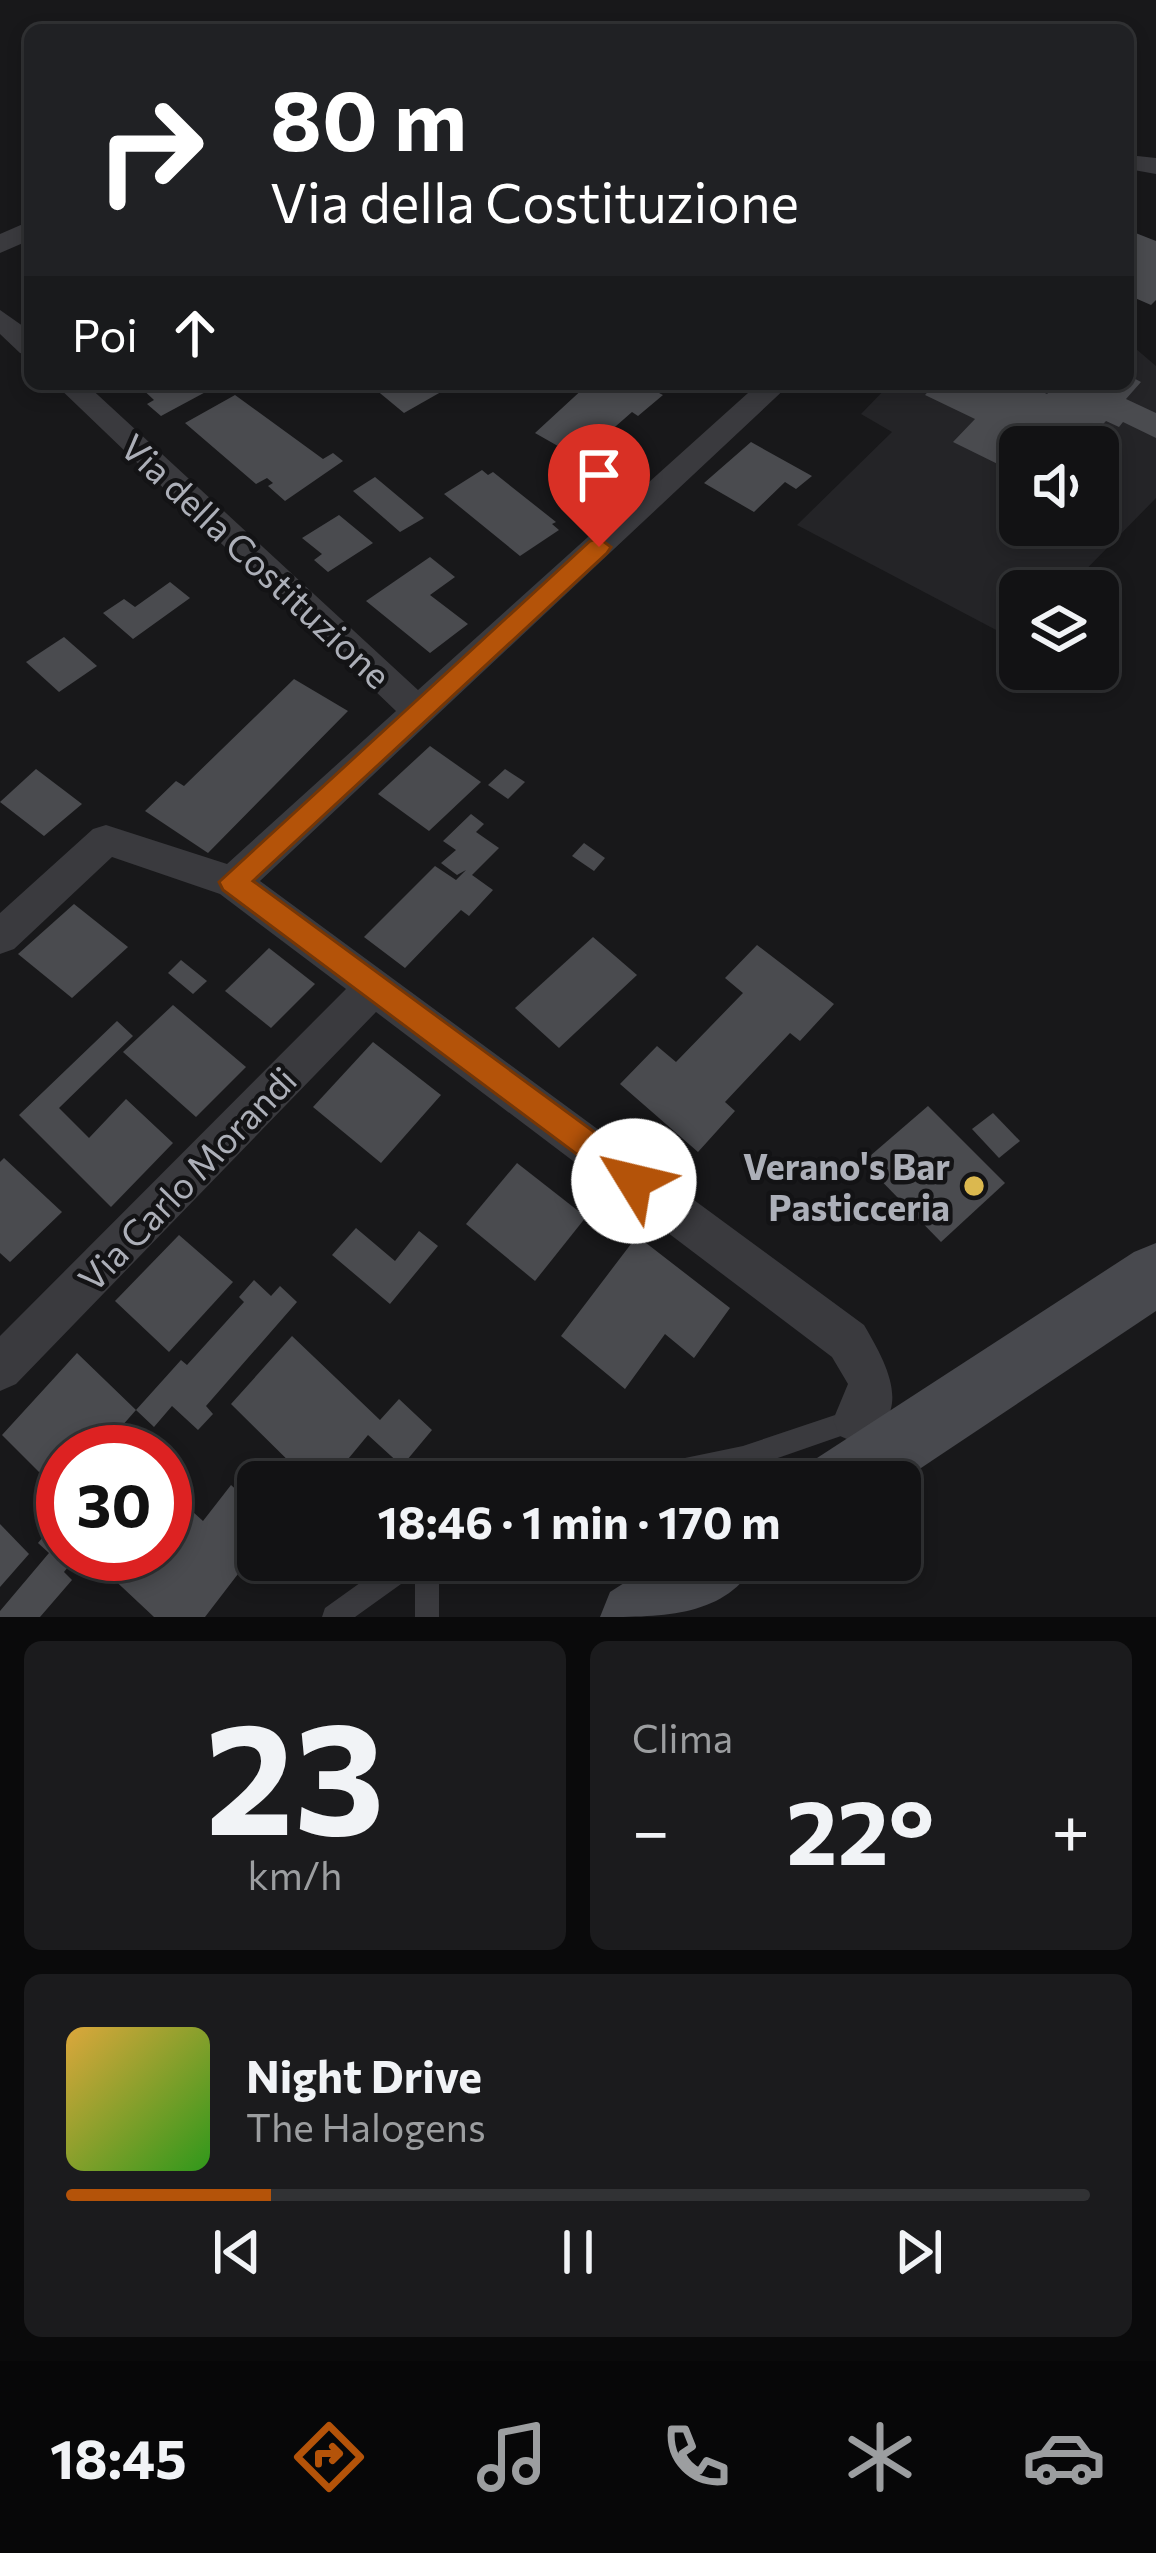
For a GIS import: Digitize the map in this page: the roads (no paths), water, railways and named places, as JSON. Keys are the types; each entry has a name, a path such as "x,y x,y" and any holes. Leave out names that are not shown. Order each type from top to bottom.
{"main road":[{"path":"873,1461 1156,1274"},
{"path":"635,1617 690,1581"}],"street":[{"path":"0,319 24,341"},
{"name":"Via della Costituzione","path":"75,390 418,711 233,882"},
{"path":"418,711 769,390"},
{"path":"0,937 106,840 233,882 848,1341 872,1381 866,1410 856,1420"},
{"name":"Via Carlo Morandi","path":"0,1368 372,988"}],"lane":[{"path":"728,1461 856,1420"},
{"path":"334,1617 384,1581"},
{"path":"427,1581 427,1617"}],"place":[{"name":"Verano's Bar Pasticceria","path":"974,1186"}]}
